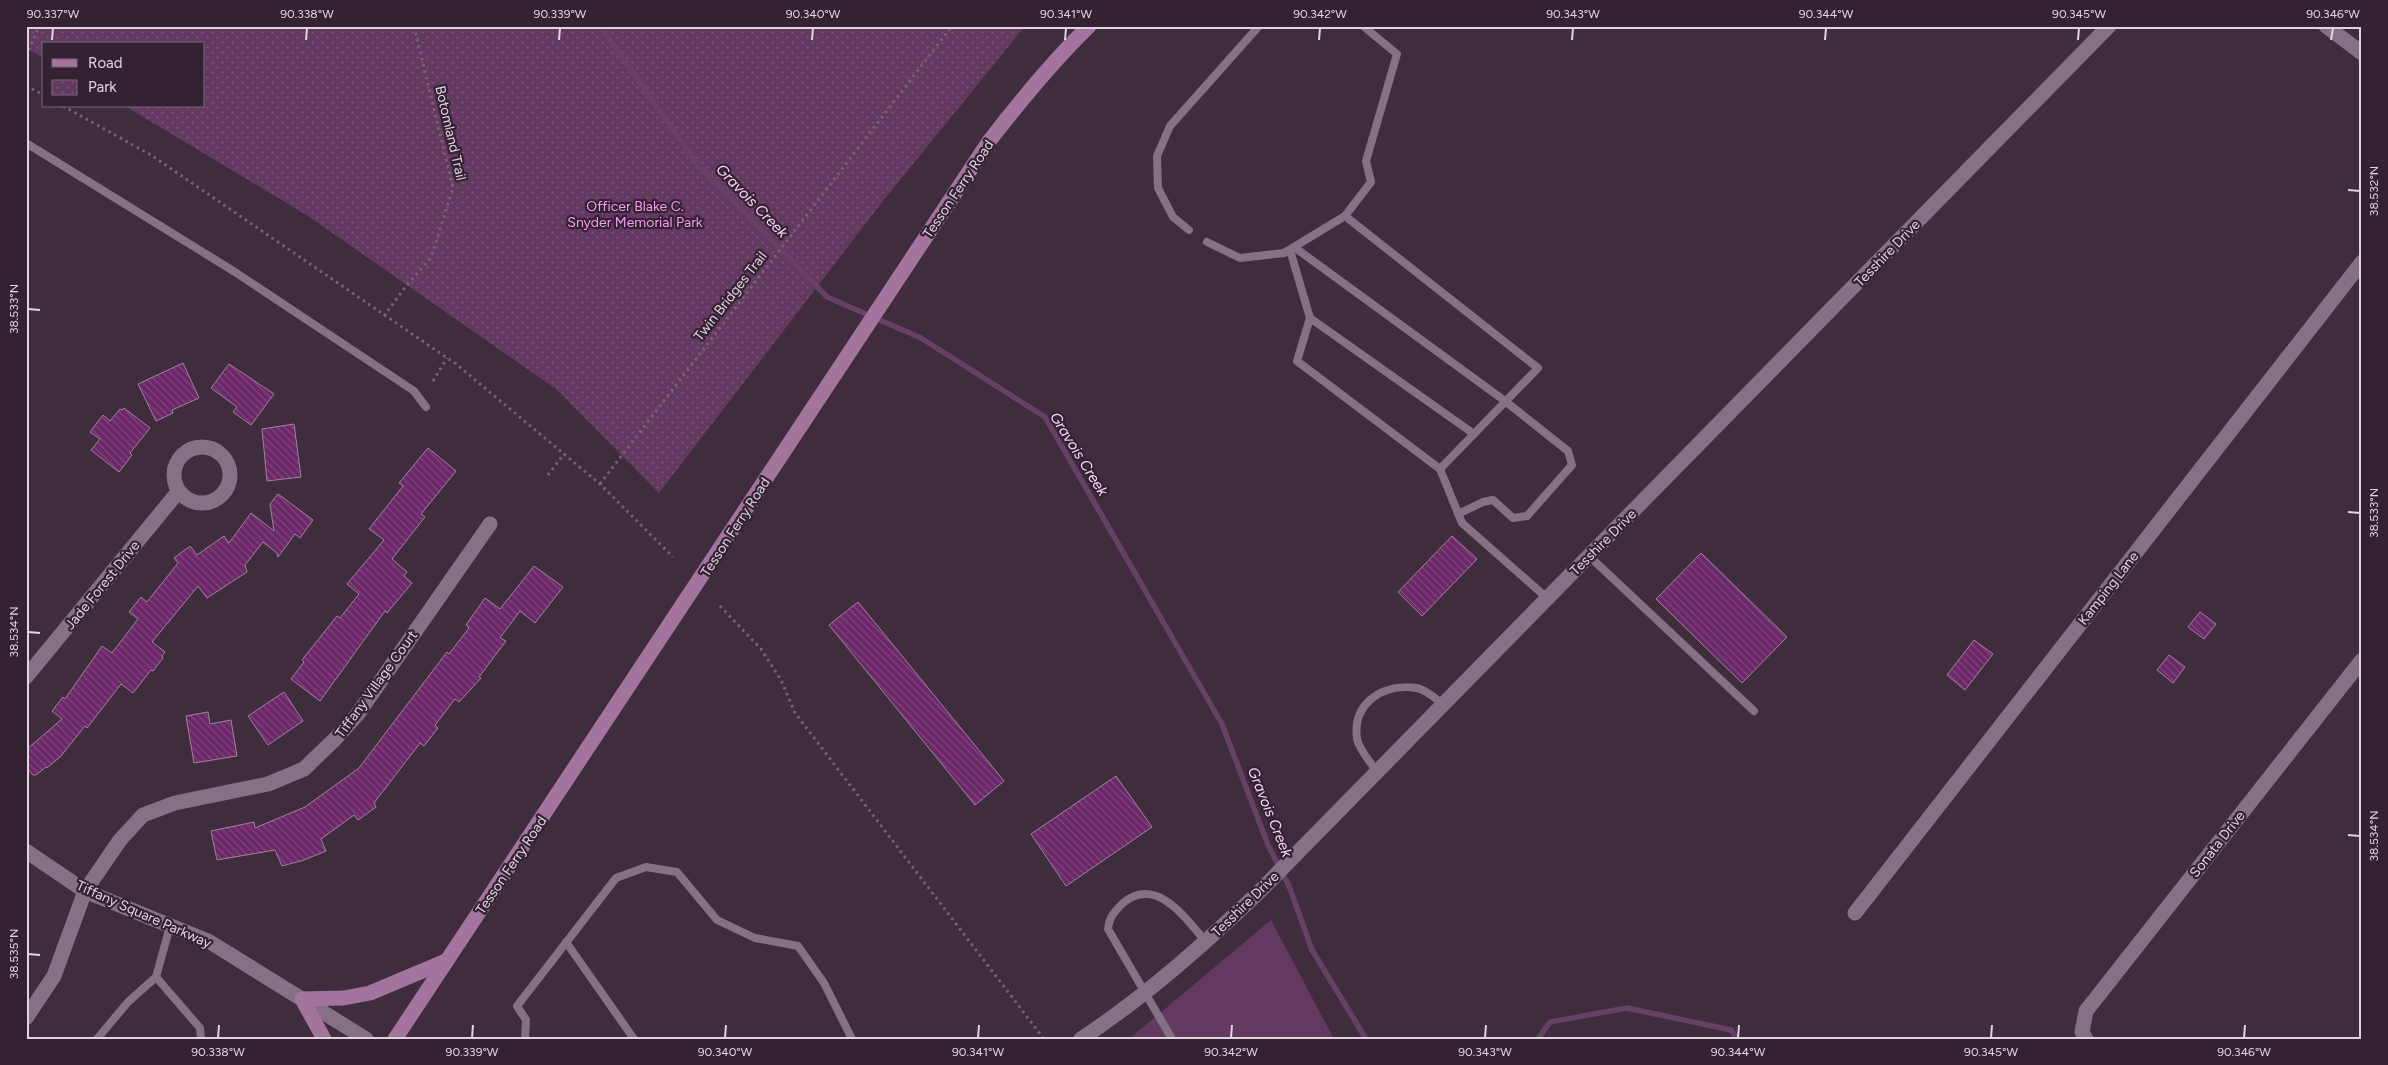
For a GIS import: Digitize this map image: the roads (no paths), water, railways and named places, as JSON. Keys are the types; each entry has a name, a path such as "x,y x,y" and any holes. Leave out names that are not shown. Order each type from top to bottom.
{"main road":[{"name":"Tesson Ferry Road","path":"395,1039 730,535 945,206 1024,95 1056,58 1089,26"},
{"path":"324,1039 302,1000 344,998 370,993 396,980 446,961"}],"street":[{"name":"Tesshire Drive","path":"1081,1039 1145,993 1206,942 1259,892 2110,26"},
{"path":"2326,26 2362,53"},
{"name":"Kamping Lane","path":"1854,913 2362,262"},
{"name":"Jade Forest Drive","path":"26,677 178,492"},
{"name":"Tiffany Village Court","path":"26,1018 54,976 85,891 120,840 143,815 175,803 268,784 304,769 336,738 356,715 490,524"},
{"name":"Sonata Drive","path":"2084,1035 2086,1011 2362,660"},
{"name":"Tiffany Square Parkway","path":"26,851 85,891 210,942 366,1039"}],"lane":[{"path":"1190,230 1173,217 1158,188 1157,156 1170,126 1259,26"},
{"path":"1207,242 1240,258 1289,250 1345,216 1371,182 1366,161 1397,54 1363,26"},
{"path":"26,143 235,272 414,391 426,407"},
{"path":"1345,216 1538,368 1440,469"},
{"path":"1289,250 1310,318 1296,361 1440,469 1462,523 1547,598"},
{"path":"1289,250 1505,401 1568,450 1572,465 1527,516 1512,518 1493,500 1483,502 1458,514"},
{"path":"1310,318 1474,434"},
{"path":"1590,556 1754,710"},
{"path":"1377,772 1357,740 1359,715 1366,701 1392,688 1419,688 1443,704"},
{"path":"525,1039 526,1020 517,1006 616,878 646,867 678,872 717,920 755,938 798,946 824,982 852,1039"},
{"path":"1172,1039 1108,929 1109,920 1116,910 1128,899 1142,893 1165,899 1177,908 1206,942"},
{"path":"97,1039 128,1002 156,977 170,926"},
{"path":"566,942 634,1039"},
{"path":"156,977 200,1028 201,1039"}],"waterway":[{"name":"Gravois Creek","path":"600,26 696,162 827,297 921,338 1045,417 1222,724 1268,845 1289,886 1312,950 1366,1039"},
{"path":"1538,1039 1550,1022 1627,1008 1731,1030 1737,1039"}],"park label":[{"name":"Officer Blake C. Snyder Memorial Park","path":"635,214"}]}
